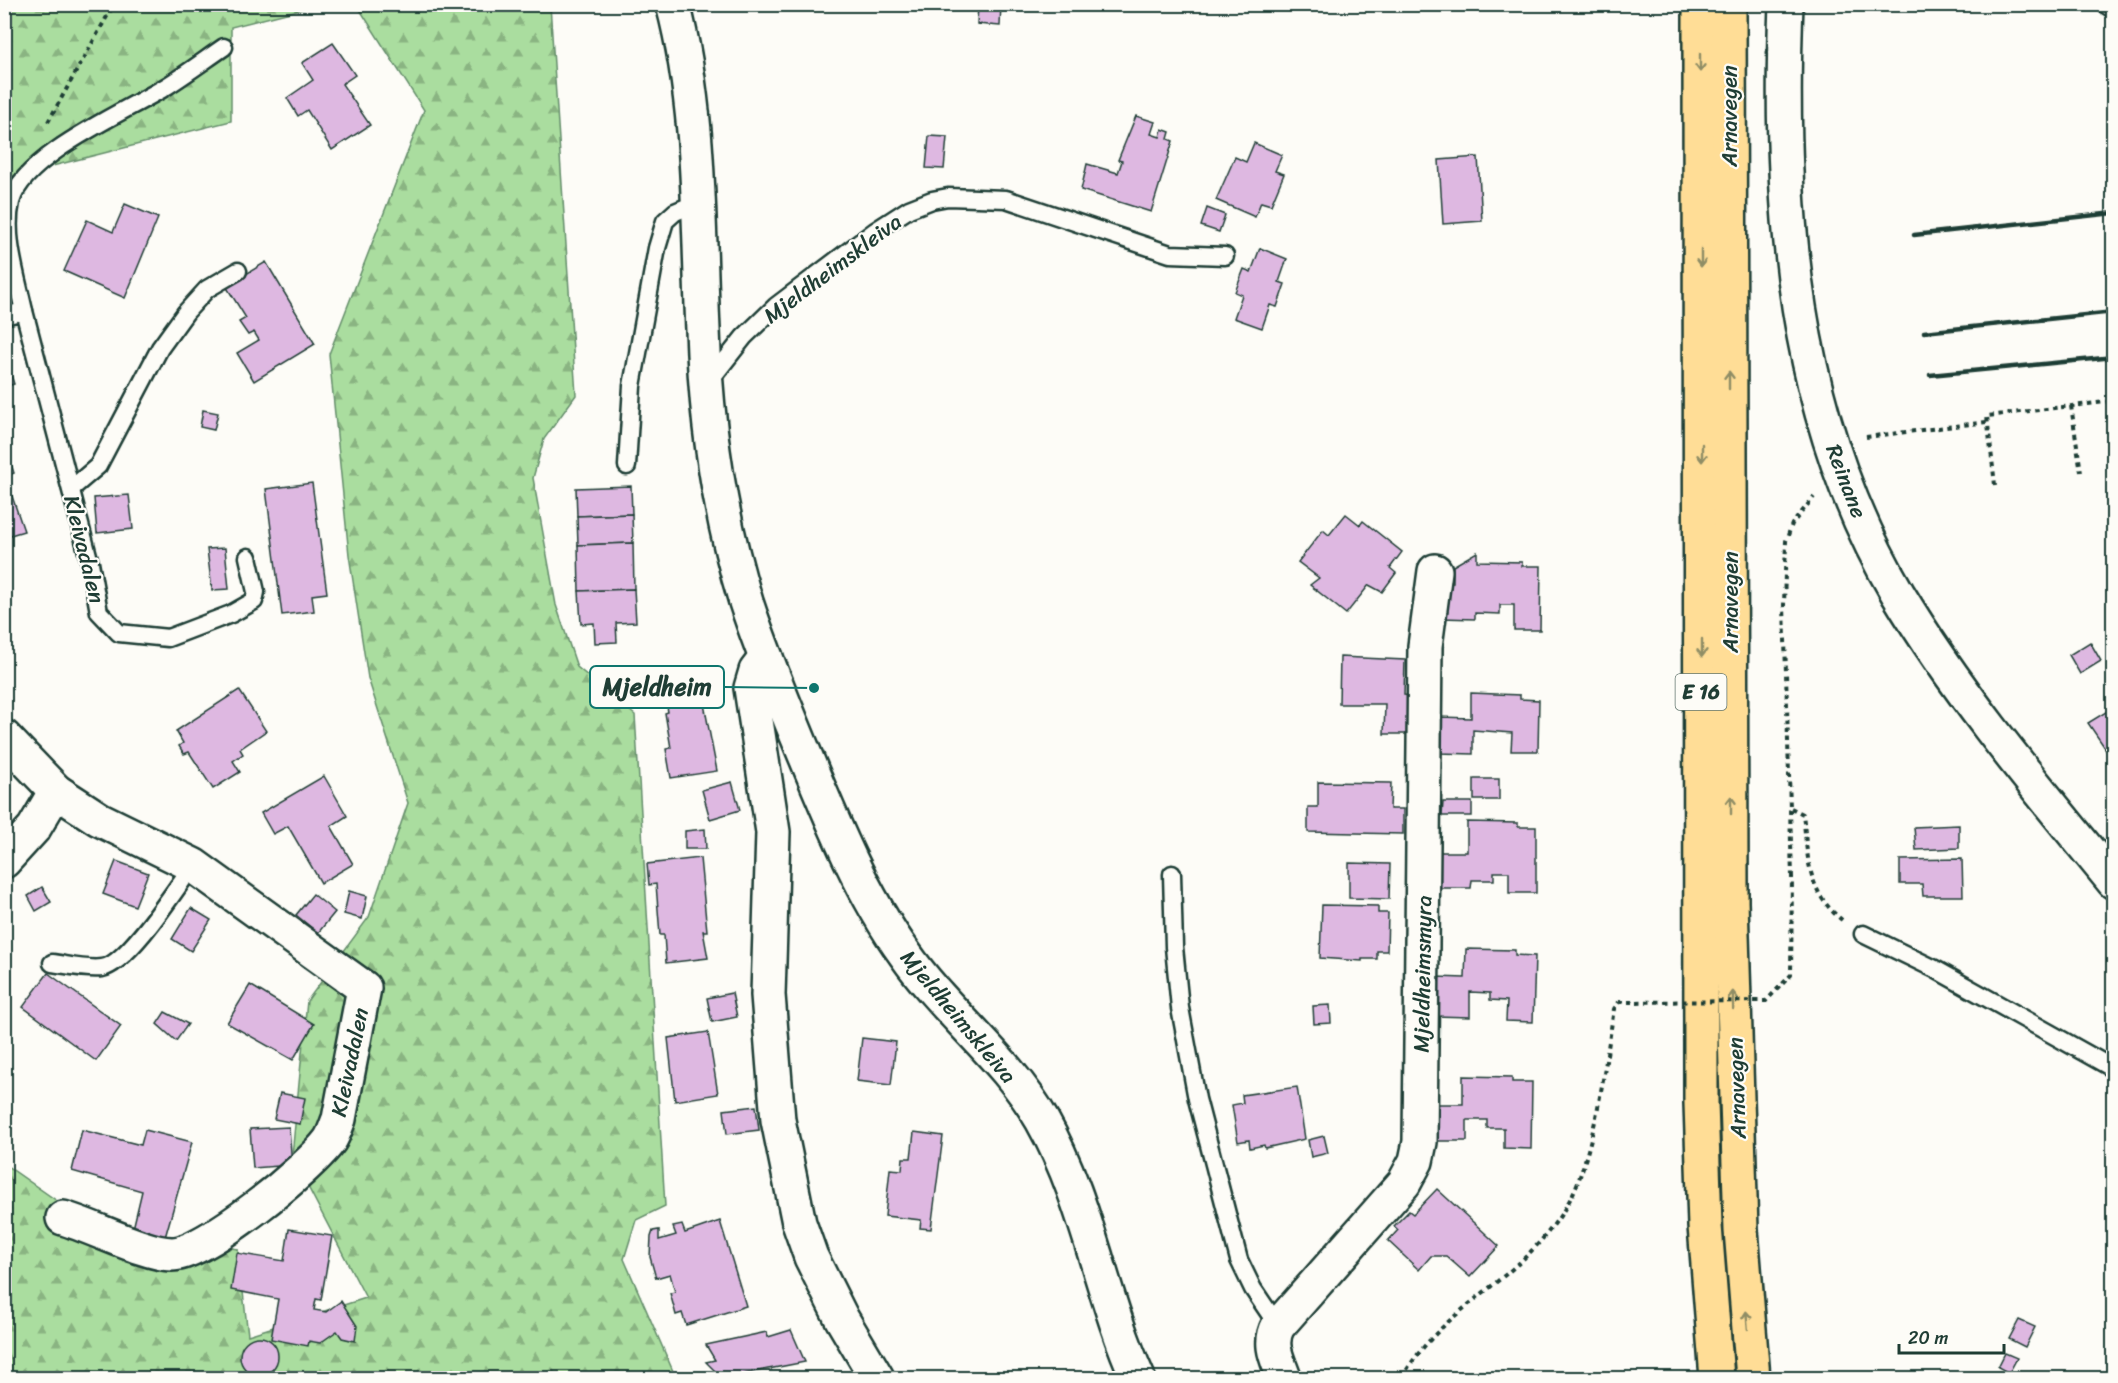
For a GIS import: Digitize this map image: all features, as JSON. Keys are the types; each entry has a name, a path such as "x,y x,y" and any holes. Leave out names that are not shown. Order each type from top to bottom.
{"highway":[{"name":"Arnavegen","path":"1700,4 1701,1092 1706,1226 1717,1378"},
{"name":"Arnavegen","path":"1729,4 1731,902 1741,1230 1752,1378"}],"street":[{"name":"Mjeldheimskleiva","path":"673,4 681,35 688,84 699,202 706,384 717,482 731,548 765,658 820,793 873,903 924,980 998,1061 1041,1119 1076,1194 1108,1299 1138,1378"},
{"name":"Reinane","path":"1786,4 1784,122 1786,199 1795,294 1814,385 1845,482 1897,591 1937,655 1995,735 2114,882"},
{"name":"Mjeldheimsmyra","path":"1278,1326 1404,1184 1416,1161 1420,1142 1425,646 1435,571"},
{"path":"765,658 756,671 751,688 773,832 768,995 778,1120 799,1223 811,1257 842,1320 877,1378"},
{"name":"Kleivadalen","path":"4,737 56,791 99,819 193,865 364,988 339,1119 330,1139 315,1157 225,1232 196,1248 172,1254 140,1246 91,1226 63,1218"},
{"path":"4,861 34,828 56,791"},
{"path":"1278,1326 1272,1336 1272,1346 1284,1378"}],"lane":[{"path":"2105,4 2114,10"},
{"name":"Kleivadalen","path":"224,47 166,87 77,137 35,169 17,188 11,203 9,229 24,311 90,563 99,612 118,633 168,638 231,614 254,601 256,592 248,557"},
{"name":"Mjeldheimskleiva","path":"706,384 744,337 776,306 875,231 909,209 932,200 948,197 1006,199 1170,254 1225,256"},
{"path":"627,466 632,386 657,248 665,221 675,212 699,202"},
{"path":"70,489 98,466 160,348 186,312 207,289 238,271"},
{"path":"4,316 24,311"},
{"path":"52,963 96,968 109,966 136,943 193,865"},
{"path":"1172,874 1174,947 1180,1008 1197,1099 1239,1260 1253,1289 1278,1326"},
{"path":"1863,934 1935,969 2114,1069"}],"path":[{"path":"35,169 31,158 34,148 114,4"},
{"path":"1995,485 1987,416 2114,401"},
{"path":"2071,406 2081,472"},
{"path":"1866,437 1987,422"},
{"path":"1401,1378 1430,1337 1519,1263 1550,1230 1579,1181 1596,1116 1614,1009 1619,1002 1766,1002 1791,975 1791,807 1784,605 1786,541 1792,524 1806,504 1822,492"},
{"path":"1791,807 1803,814 1810,877 1824,903 1840,919 1863,934"}],"green space":[{"path":"5,5 318,5 231,27 231,121 5,178"},
{"path":"357,5 550,5 576,395 544,439 533,478 556,605 577,667 635,715 665,1206 636,1220 624,1259 676,1378 5,1378 4,1164 96,1228 238,1249 248,1335 366,1298 292,1156 307,1001 369,917 408,803 368,678 349,555 329,354 424,110"}],"building":[{"path":"978,4 1001,4 1000,26 977,24"},
{"path":"333,43 355,75 342,84 370,125 332,150 307,110 298,116 287,98 313,80 302,63"},
{"path":"1136,116 1155,122 1151,134 1160,137 1162,129 1170,132 1168,139 1173,141 1151,212 1081,190 1087,164 1118,173 1122,161 1118,160"},
{"path":"929,136 947,137 944,169 926,168"},
{"path":"1254,143 1282,155 1275,171 1284,174 1271,205 1261,202 1255,217 1216,200 1235,157 1246,162"},
{"path":"1478,157 1482,221 1443,224 1439,160"},
{"path":"125,204 158,218 125,298 64,271 87,220 113,232"},
{"path":"1207,208 1225,215 1219,232 1201,226"},
{"path":"1260,248 1287,259 1279,282 1285,284 1277,307 1270,305 1262,328 1234,318 1242,295 1235,292 1244,269 1251,272"},
{"path":"266,262 315,344 254,381 237,353 259,340 254,332 248,335 239,322 246,318 226,286"},
{"path":"7,363 14,384 4,387 4,364"},
{"path":"203,410 218,413 214,430 200,427"},
{"path":"4,443 14,473 6,476 4,473"},
{"path":"4,473 24,531 4,537"},
{"path":"312,483 327,593 312,595 314,611 282,615 266,489"},
{"path":"631,486 632,514 577,516 576,488"},
{"path":"129,495 133,529 97,533 94,498"},
{"path":"632,514 633,543 578,545 577,516"},
{"path":"1346,514 1360,525 1363,521 1402,552 1390,568 1396,573 1382,592 1369,585 1346,614 1310,585 1319,578 1298,562 1323,530 1329,535"},
{"path":"633,543 634,589 579,591 578,545"},
{"path":"225,548 229,589 212,590 207,549"},
{"path":"1477,552 1477,561 1522,562 1522,566 1541,566 1540,630 1514,630 1514,605 1500,605 1500,614 1475,613 1475,619 1442,618 1443,584 1453,583 1453,566"},
{"path":"634,589 636,622 616,623 617,642 595,643 594,623 581,624 579,591"},
{"path":"2090,642 2101,661 2080,674 2069,655"},
{"path":"1340,657 1405,660 1404,695 1417,696 1416,734 1384,734 1385,704 1339,704"},
{"path":"698,673 717,771 671,778 666,749 671,748 665,713 668,712 662,678"},
{"path":"239,690 266,731 240,749 243,754 233,761 240,772 213,789 189,752 184,754 179,746 183,743 176,731"},
{"path":"1471,693 1520,695 1520,699 1539,700 1538,751 1511,751 1512,733 1473,730 1473,754 1439,753 1440,717 1471,718"},
{"path":"2114,707 2114,761 2088,723"},
{"path":"324,776 347,816 331,826 353,864 321,883 288,826 273,834 261,813"},
{"path":"1474,779 1499,779 1499,800 1474,800"},
{"path":"732,782 740,810 710,819 702,790"},
{"path":"1318,782 1391,783 1390,809 1403,809 1403,834 1308,832 1308,807 1318,807"},
{"path":"1443,802 1472,802 1472,816 1442,816"},
{"path":"1467,822 1518,823 1518,827 1536,827 1536,893 1509,893 1509,872 1494,872 1494,880 1472,880 1471,888 1439,888 1439,852 1467,852"},
{"path":"1959,825 1959,848 1916,850 1914,827"},
{"path":"705,829 706,849 685,849 685,831"},
{"path":"700,858 707,931 703,931 708,958 666,963 664,935 660,935 656,884 649,885 647,864"},
{"path":"1962,859 1963,896 1923,896 1922,884 1900,884 1900,860"},
{"path":"116,861 148,873 135,906 103,894"},
{"path":"1349,863 1390,864 1389,899 1349,898"},
{"path":"42,887 51,902 36,911 28,896"},
{"path":"349,891 367,896 362,919 344,914"},
{"path":"313,894 335,912 318,933 296,915"},
{"path":"1322,905 1378,906 1378,913 1388,913 1387,951 1377,951 1377,959 1362,959 1362,961 1320,958"},
{"path":"191,908 211,920 191,951 172,939"},
{"path":"1466,949 1515,950 1515,955 1535,956 1533,1022 1506,1021 1507,1001 1490,1000 1490,993 1470,992 1470,1017 1435,1016 1436,977 1465,978"},
{"path":"48,973 121,1026 96,1061 23,1007"},
{"path":"250,985 314,1024 293,1060 227,1023"},
{"path":"732,993 737,1017 712,1022 707,998"},
{"path":"1330,1005 1331,1023 1314,1024 1313,1006"},
{"path":"165,1012 188,1024 176,1041 157,1024"},
{"path":"708,1032 718,1094 675,1101 668,1038"},
{"path":"862,1038 896,1042 891,1085 857,1081"},
{"path":"1463,1076 1512,1077 1512,1082 1532,1082 1531,1149 1504,1148 1504,1128 1487,1128 1487,1120 1467,1120 1467,1141 1434,1141 1434,1104 1463,1104"},
{"path":"1297,1087 1305,1139 1265,1148 1264,1145 1250,1148 1249,1140 1238,1142 1232,1105 1243,1103 1242,1095"},
{"path":"280,1093 305,1098 300,1124 274,1119"},
{"path":"756,1106 759,1130 727,1134 724,1110"},
{"path":"289,1127 292,1165 253,1168 250,1129"},
{"path":"82,1130 141,1145 145,1130 192,1142 164,1241 132,1233 142,1191 72,1171"},
{"path":"914,1132 943,1136 931,1229 920,1228 921,1220 885,1216 890,1169 902,1170 903,1158 911,1158"},
{"path":"1324,1136 1328,1153 1311,1157 1308,1140"},
{"path":"1437,1189 1499,1246 1470,1277 1446,1256 1431,1256 1419,1270 1388,1241 1398,1230 1394,1226 1409,1211 1413,1214"},
{"path":"720,1221 746,1306 686,1325 682,1313 676,1315 670,1293 675,1292 670,1274 656,1278 650,1257 651,1237 653,1231 659,1230 659,1240 676,1235 673,1227 682,1225 685,1233"},
{"path":"289,1229 332,1236 321,1300 316,1299 314,1310 326,1312 341,1301 357,1326 355,1341 342,1338 337,1331 320,1343 309,1341 308,1346 271,1339 278,1299 231,1290 237,1253 284,1261"},
{"path":"2019,1320 2035,1327 2025,1347 2009,1339"},
{"path":"791,1330 805,1362 722,1378 706,1362 715,1360 706,1345 767,1332 768,1337"},
{"path":"259,1337 273,1342 278,1356 273,1370 259,1375 245,1370 240,1356 245,1342"},
{"path":"2005,1353 2017,1358 2009,1373 1998,1367"}],"railway":[{"path":"1914,235 2114,213"},
{"path":"1924,332 2114,312"},
{"path":"1930,375 2114,357"}],"place":[{"name":"Mjeldheim","path":"814,688"}]}
